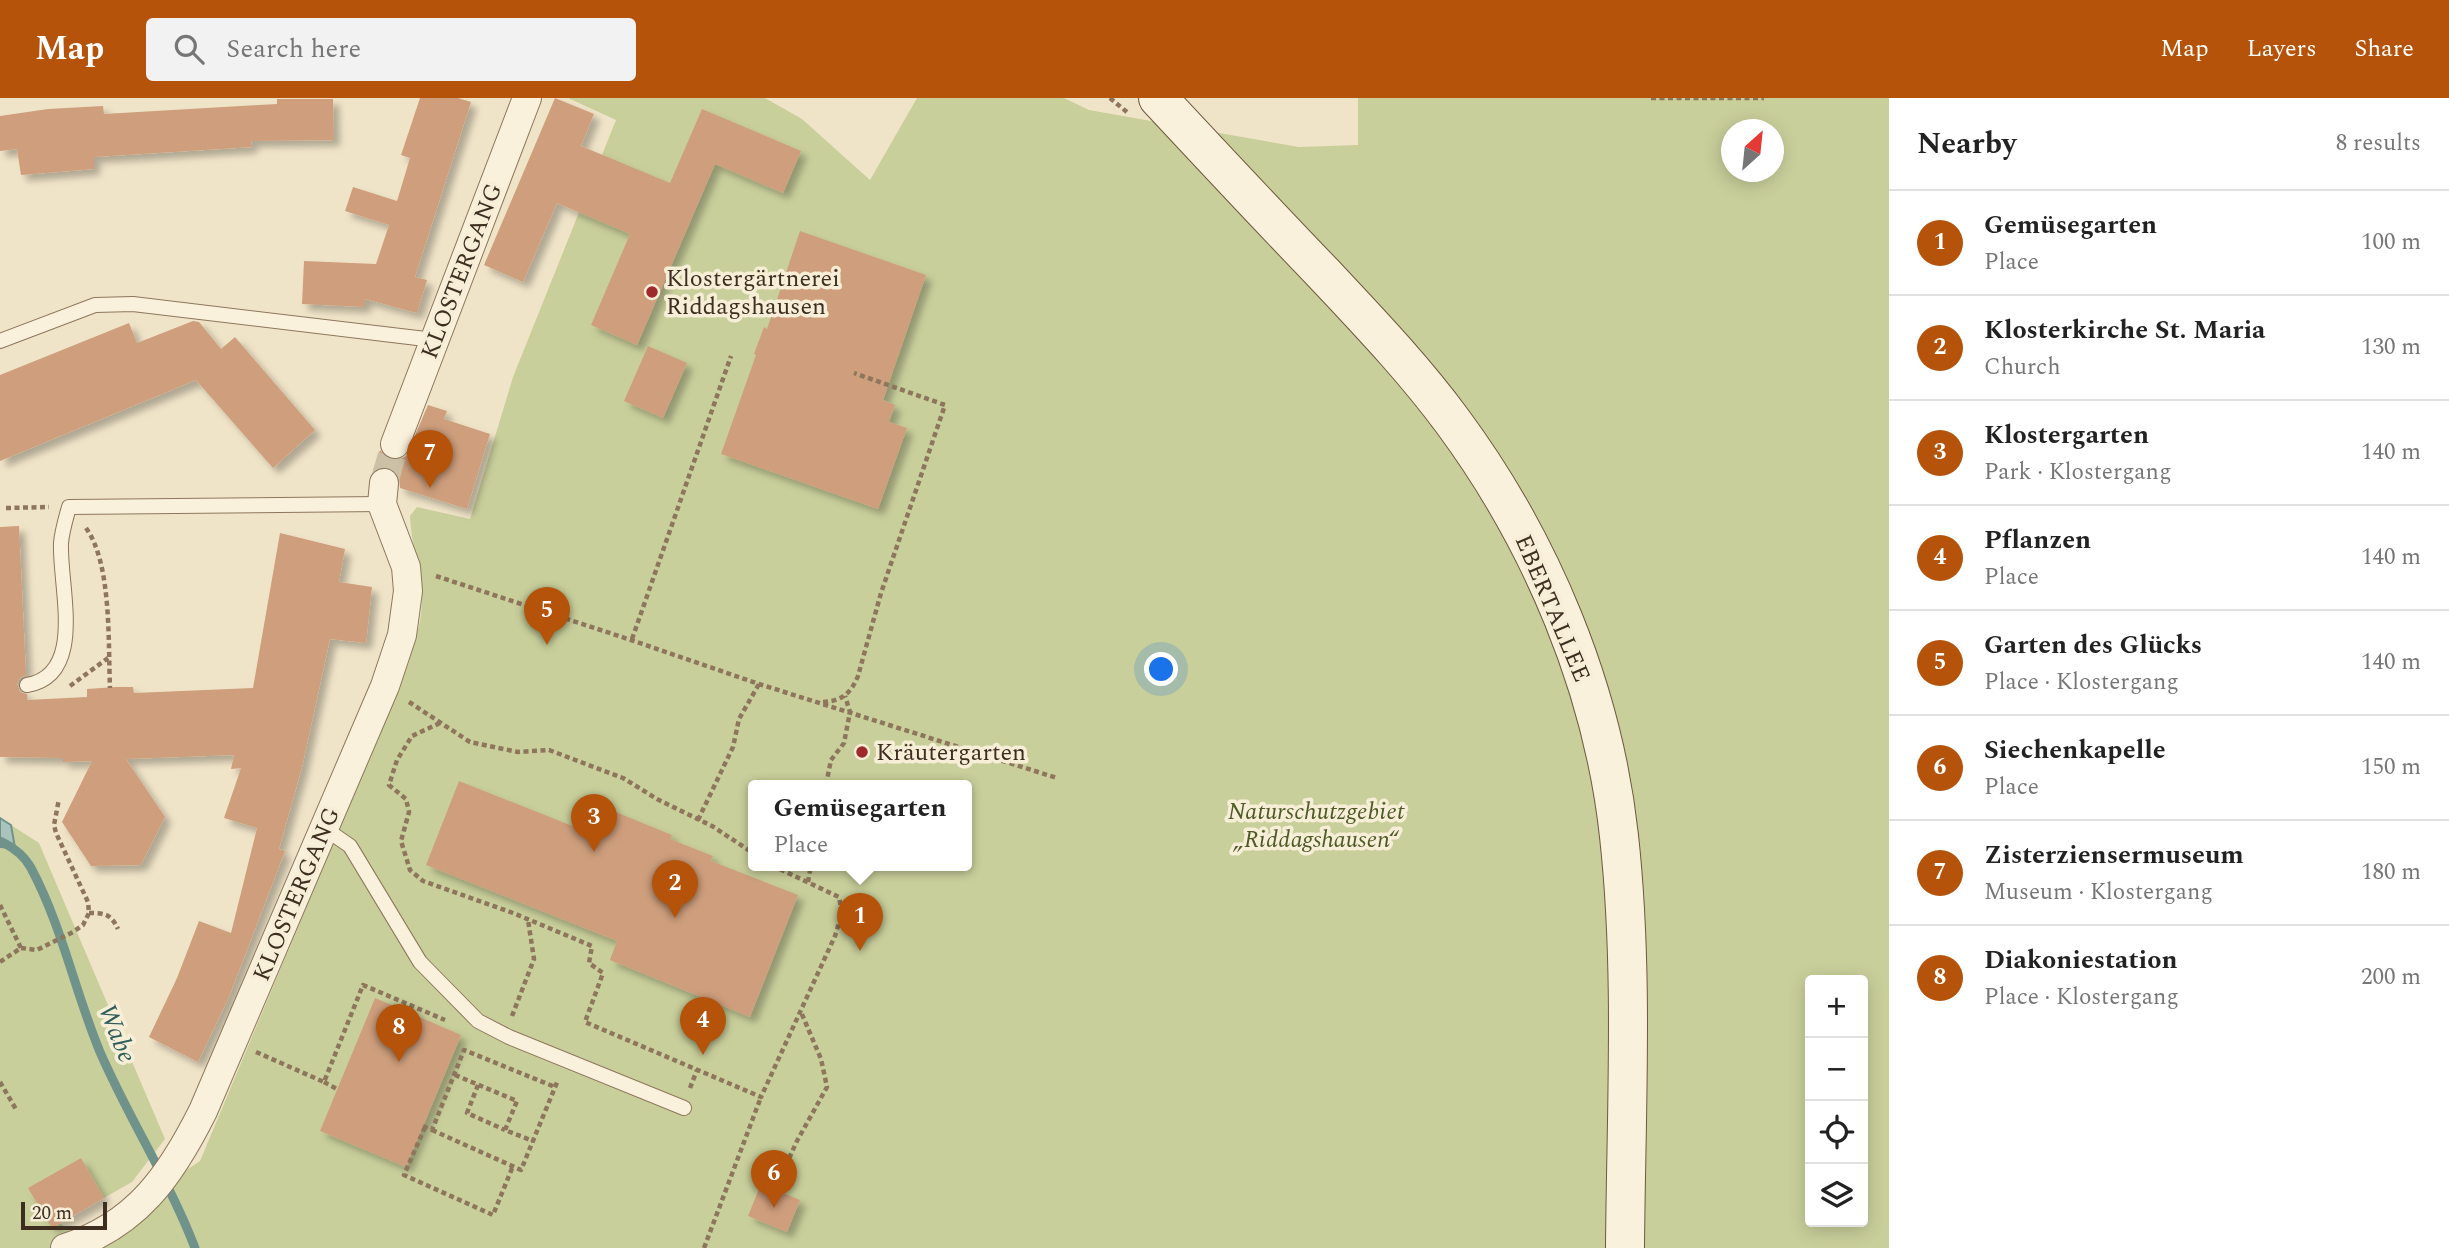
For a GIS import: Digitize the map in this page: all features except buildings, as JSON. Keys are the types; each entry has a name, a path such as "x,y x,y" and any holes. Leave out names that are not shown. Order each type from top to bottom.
{"main road":[{"name":"EBERTALLEE","path":"1158,98 1382,336 1454,422 1514,516 1562,617 1597,724 1610,778 1619,834 1626,956 1625,1248"}],"street":[{"name":"KLOSTERGANG","path":"395,444 527,98"},
{"name":"KLOSTERGANG","path":"65,1248 94,1237 115,1225 151,1194 170,1169 203,1111 385,686 402,635 408,591 406,567 383,494"}],"lane":[{"path":"0,341 95,305 133,304 434,340"},
{"path":"27,685 52,674 64,653 61,542 69,506 383,494"},
{"path":"324,828 350,846 420,962 478,1021 502,1034 684,1108"}],"path":[{"path":"1651,98 1764,98"},
{"path":"632,640 731,356"},
{"path":"819,702 833,702 853,688 881,593 945,405 854,373"},
{"path":"6,508 69,506 89,532 103,571 110,688"},
{"path":"406,567 758,684 1057,778"},
{"path":"64,690 108,658"},
{"path":"698,820 733,747 740,719 758,684"},
{"path":"385,686 470,742 518,752 549,750 623,778 748,850"},
{"path":"828,780 831,760 844,743 850,712 845,696"},
{"path":"440,723 412,736 397,760 389,785 406,799 409,812 401,841 410,870 434,886 528,919 593,946 589,963 603,973 585,1022 761,1097"},
{"path":"0,962 21,948 37,950 73,932 83,925 89,913 88,902 56,833 54,825 59,799"},
{"path":"704,1248 761,1097 835,936 842,913 839,897 783,871"},
{"path":"808,883 810,871"},
{"path":"0,905 21,948"},
{"path":"89,913 104,913 113,917 118,929"},
{"path":"502,1034 519,1001 534,959 528,919"},
{"path":"324,1082 363,985 464,1028 478,1021"},
{"path":"775,1189 797,1141 827,1087 821,1059 801,1012"},
{"path":"233,1041 337,1089"},
{"path":"432,1130 464,1050 555,1087"},
{"path":"513,1166 493,1215 404,1175 424,1127 432,1130 513,1166 521,1170 565,1060"},
{"path":"455,1075 517,1101 505,1130"},
{"path":"0,1082 17,1111"},
{"path":"478,1085 467,1113 533,1141"}],"green space":[{"name":"Naturschutzgebiet „Riddagshausen“","path":"568,98 765,98 802,119 870,180 917,98 1064,98 1089,110 1299,147 1358,145 1358,98 1889,98 1889,1248 0,1248 0,818 39,843 165,1139 132,1182 60,1223 72,1233 88,1236 200,1161 409,662 419,626 422,602 410,516 417,507 470,519 513,377 616,120"}],"water":[{"path":"0,818 11,825 15,848 0,847"}],"waterway":[{"name":"Wabe","path":"0,841 25,859 42,890 100,1052 195,1248"}],"tunnel":[{"path":"384,483 395,444"}],"place":[{"name":"Klostergärtnerei Riddagshausen","path":"652,292"},
{"name":"Zisterziensermuseum","path":"430,488"},
{"name":"Garten des Glücks","path":"547,645"},
{"name":"Kräutergarten","path":"862,752"},
{"name":"Klostergarten","path":"594,852"},
{"name":"Klosterkirche St. Maria","path":"675,918"},
{"name":"Gemüsegarten","path":"860,951"},
{"name":"Pflanzen","path":"703,1055"},
{"name":"Diakoniestation","path":"399,1062"},
{"name":"Siechenkapelle","path":"774,1208"}]}
